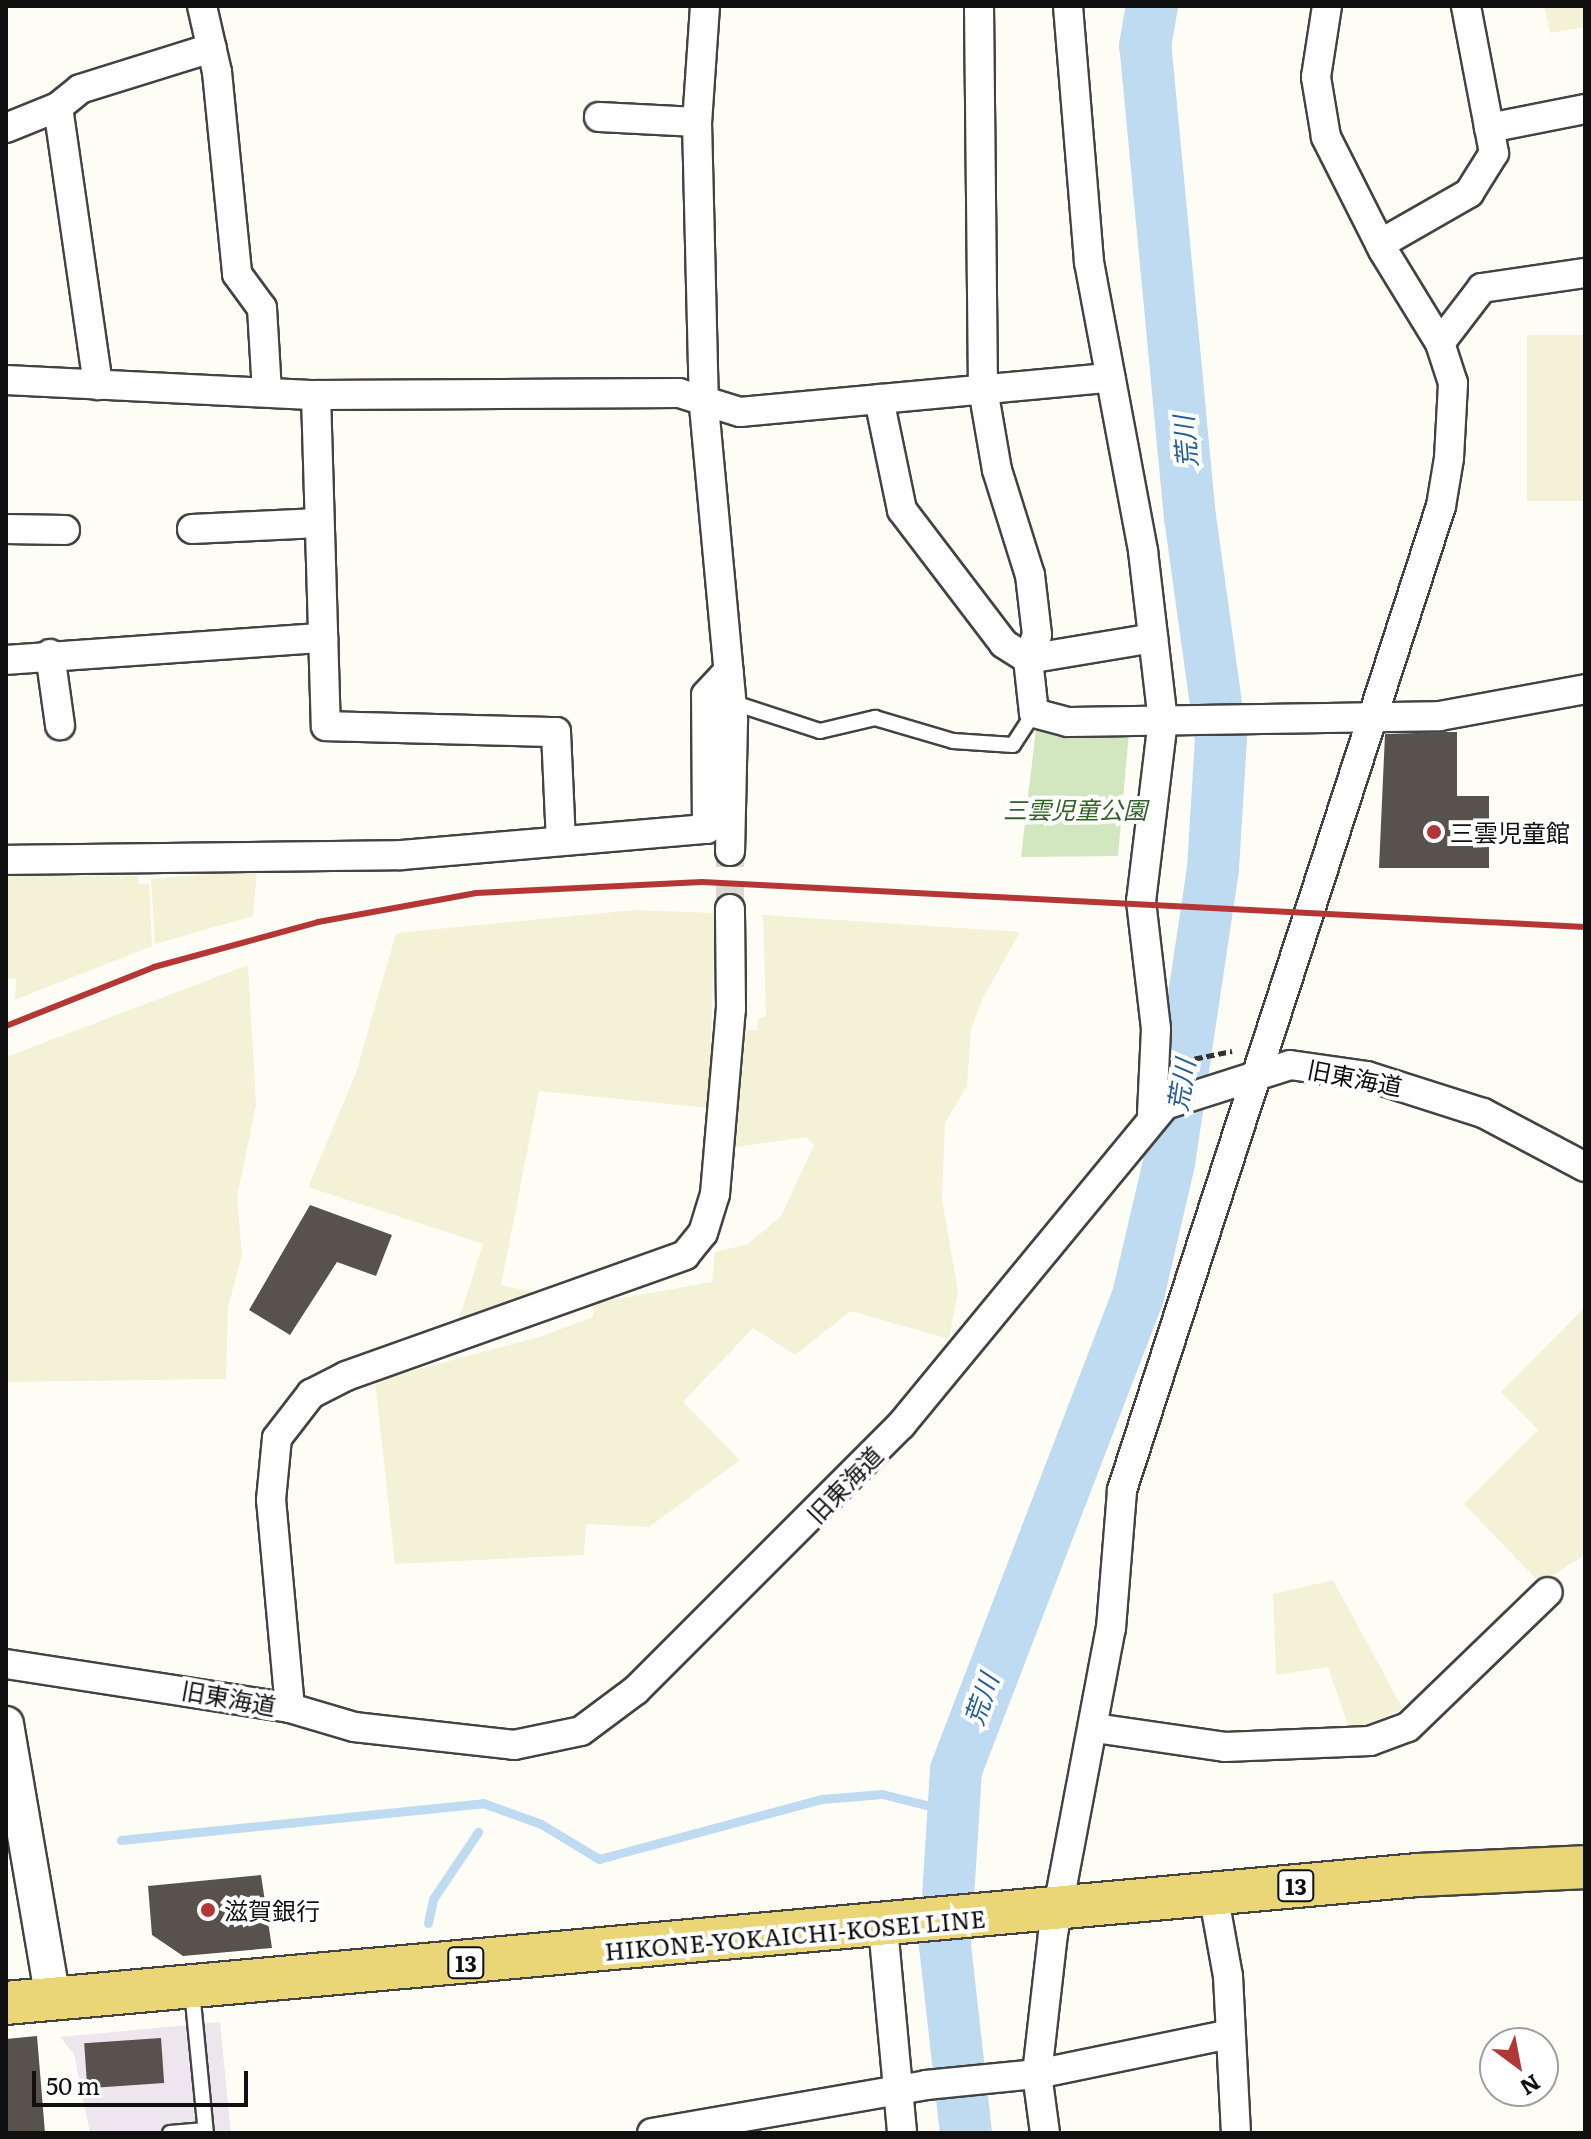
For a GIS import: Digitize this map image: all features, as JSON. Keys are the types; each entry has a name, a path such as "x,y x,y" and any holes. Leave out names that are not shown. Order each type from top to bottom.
{"main road":[{"name":"HIKONE-YOKAICHI-KOSEI LINE","path":"6,2003 927,1923 1213,1893 1585,1867"}],"street":[{"path":"202,6 212,48 237,274 262,308 267,392"},
{"path":"705,6 697,122 704,406 731,702 730,851"},
{"path":"979,6 983,389 997,470 1030,575 1037,635 1028,659 1034,713 1068,722 1485,712 1585,689"},
{"path":"1068,6 1089,262 1153,638 1173,719 1141,901 1156,1029 1152,1113"},
{"path":"1045,2133 1031,2075 1058,1909 1095,1728 1122,1490 1246,1065 1375,713 1441,506 1453,383 1440,343 1380,244 1326,137 1316,77 1327,6"},
{"path":"1380,244 1469,193 1494,153 1466,6"},
{"path":"6,128 58,107 80,89 212,48"},
{"path":"58,107 98,385"},
{"path":"1489,128 1585,109"},
{"path":"599,117 697,122"},
{"path":"1440,343 1482,288 1585,273"},
{"path":"6,380 316,395 679,393 704,406 740,412 1110,378"},
{"path":"316,395 326,726 556,732 561,841"},
{"path":"879,399 902,510 1004,644 1028,659 1153,638"},
{"path":"192,529 319,523"},
{"path":"6,529 65,530"},
{"path":"6,660 50,654 323,638"},
{"path":"50,654 60,725"},
{"path":"6,860 401,855 707,829 706,695 728,671"},
{"path":"290,1708 271,1500 277,1438 311,1394 346,1376 685,1255 703,1233 715,1194 730,1036 730,909"},
{"name":"旧東海道","path":"6,1664 290,1708 354,1727 514,1745 581,1731 647,1680 901,1425 1152,1113 1246,1065 1290,1065 1431,1093 1585,1167"},
{"path":"1095,1728 1225,1747 1370,1741 1408,1727 1548,1592"},
{"path":"6,1724 53,1998"},
{"path":"1213,1893 1228,1976 1226,2035 1236,2133"},
{"path":"883,1927 902,2133"},
{"path":"652,2133 926,2085 1031,2075 1226,2035"}],"lane":[{"path":"731,702 820,731 875,718 953,741 1013,745 1034,713"},
{"path":"170,2133 205,2131 191,1987"}],"path":[{"path":"1167,1064 1246,1065"}],"shaded area":[{"path":"220,2022 231,2133 90,2133 74,2054 60,2037"}],"green space":[{"path":"1544,6 1585,6 1585,27 1550,33"},
{"path":"1527,335 1585,335 1585,501 1527,501"},
{"name":"三雲児童公園","path":"1130,721 1118,856 1021,857 1036,729"},
{"path":"257,870 253,916 155,944 151,879"},
{"path":"6,875 138,876 139,884 149,884 152,946 15,1000 16,979 6,978"},
{"path":"634,910 715,913 709,1108 539,1091 501,1285 537,1293 457,1325 483,1244 308,1187 356,1073 396,933"},
{"path":"763,915 1020,932 982,1000 971,1029 967,1086 945,1123 942,1199 958,1291 949,1339 851,1311 795,1355 753,1328 683,1402 740,1460 649,1527 586,1524 584,1555 395,1564 375,1381 542,1336 593,1317 594,1303 712,1282 715,1252 748,1244 781,1216 814,1145 806,1137 735,1147 746,1030 757,1030 758,1018 766,1016"},
{"path":"248,965 256,1105 237,1197 242,1255 228,1307 226,1379 6,1382 6,1057"},
{"path":"1583,1309 1585,1555 1540,1583 1464,1504 1538,1430 1501,1392"},
{"path":"1333,1580 1403,1709 1350,1731 1328,1667 1276,1675 1273,1594"}],"building":[{"name":"三雲児童館","path":"1457,732 1457,796 1489,796 1489,868 1379,868 1385,734"},
{"path":"310,1205 392,1235 376,1276 337,1262 290,1335 249,1310"},
{"name":"滋賀銀行","path":"261,1875 272,1948 183,1956 152,1935 148,1886"},
{"path":"37,2036 45,2133 6,2133 6,2039"},
{"path":"161,2038 164,2083 87,2088 84,2043"}],"waterway":[{"name":"荒川","path":"966,2133 945,1945 956,1770 1138,1296 1169,1163 1213,869 1221,740 1190,518 1145,46 1152,6"},
{"path":"121,1840 483,1803 541,1824 599,1859 822,1799 882,1794 954,1812"},
{"path":"428,1923 433,1899 478,1832"}],"tunnel":[{"path":"730,851 730,909"}],"railway":[{"path":"6,1026 154,967 318,922 476,893 702,882 1585,927"}],"place":[{"name":"三雲児童館","path":"1434,832"},
{"name":"滋賀銀行","path":"208,1910"}]}
